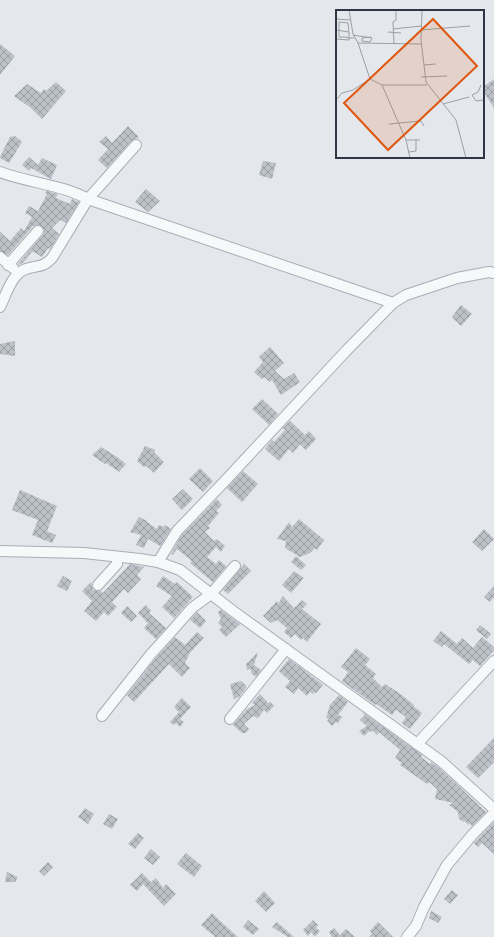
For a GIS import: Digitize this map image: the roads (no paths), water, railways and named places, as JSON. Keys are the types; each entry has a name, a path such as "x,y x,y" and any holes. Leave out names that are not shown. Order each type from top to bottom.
{"street":[{"path":"0,307 11,283 18,274 25,269 42,266 49,261 88,199 136,145"},
{"path":"0,172 8,176 53,185 79,194 88,199 393,303"},
{"path":"8,264 38,231"},
{"path":"0,257 18,274"},
{"path":"158,562 177,531 393,303 406,295 457,278 492,269"},
{"path":"0,550 117,557 158,562 180,570 441,761 494,809"},
{"path":"98,586 117,564 117,557"},
{"path":"102,716 151,654 192,608 211,594 236,566"},
{"path":"230,719 286,649"},
{"path":"417,744 494,661"},
{"path":"407,937 416,926 424,907 447,865 494,812"}]}
